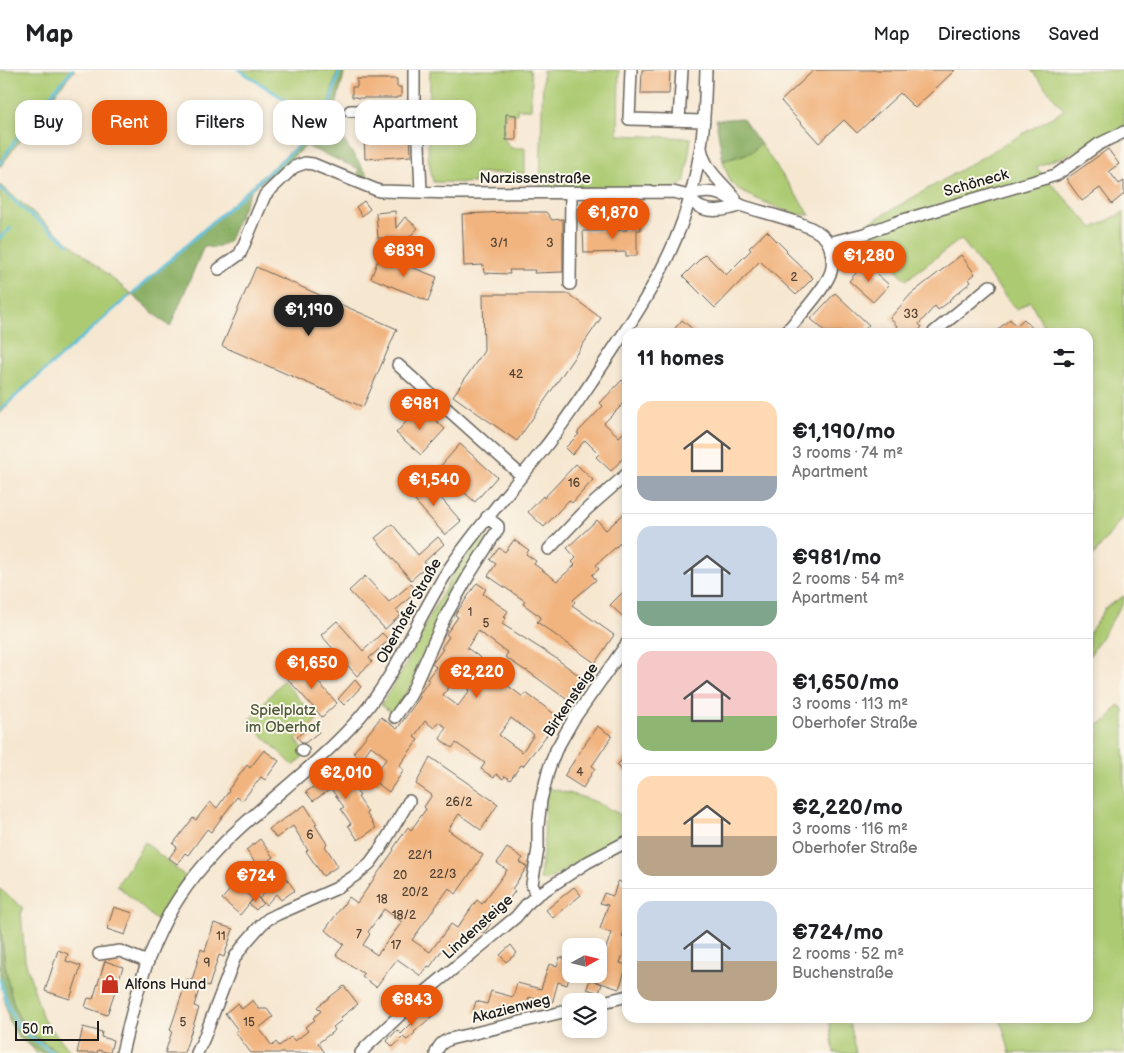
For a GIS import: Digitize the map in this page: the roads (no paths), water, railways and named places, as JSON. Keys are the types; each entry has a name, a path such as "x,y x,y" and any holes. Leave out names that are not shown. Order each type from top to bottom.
{"street":[{"path":"414,70 414,100"},
{"path":"631,70 629,118 704,121"},
{"path":"679,120 682,70"},
{"name":"Oberhofer Straße","path":"628,328 673,244 683,220 701,146 706,70"},
{"path":"350,111 355,111"},
{"name":"Schöneck","path":"828,243 864,234 900,221 1056,176 1099,144 1124,132"},
{"path":"419,145 421,192"},
{"path":"701,146 702,157 709,169 741,205"},
{"name":"Narzissenstraße","path":"219,269 240,254 265,195 294,167 305,163 313,164 379,191 673,192 690,196"},
{"path":"741,205 732,209 715,210 702,208 694,203 690,196 704,192 720,194 741,205 816,231 828,243 832,268 829,277 789,328"},
{"path":"570,284 571,193"},
{"path":"939,328 990,286"},
{"name":"Oberhofer Straße","path":"122,1053 134,1003 162,926 198,871 253,815 294,781 335,743 374,701 403,653 437,588 468,541 543,450 622,337"},
{"path":"398,365 522,476"},
{"path":"549,549 587,508 622,478"},
{"path":"395,717 410,696 445,617 498,529 498,526 488,517"},
{"name":"Birkensteige","path":"536,896 532,884 538,849 541,800 549,768 556,750 573,720 622,651"},
{"path":"197,1053 229,969 246,942 268,920 336,889 370,863 382,848 409,801"},
{"name":"Lindensteige","path":"361,1053 418,998 516,917 526,904 588,862 622,844"},
{"path":"99,954 120,951 148,962"},
{"path":"607,1001 622,997"},
{"name":"Akazienweg","path":"436,1053 439,1046 450,1039 562,1012"}],"waterway":[{"path":"0,163 31,118 72,70"},
{"path":"239,70 286,100"},
{"path":"133,293 323,124 340,70"},
{"path":"0,188 28,213 69,244"},
{"path":"0,238 11,228"},
{"path":"0,410 129,296"},
{"path":"0,979 8,1006 19,1029 53,1053"}],"place":[{"name":"Alfons Hund","path":"110,984"}],"park label":[{"name":"Spielplatz im Oberhof","path":"283,718"}]}
